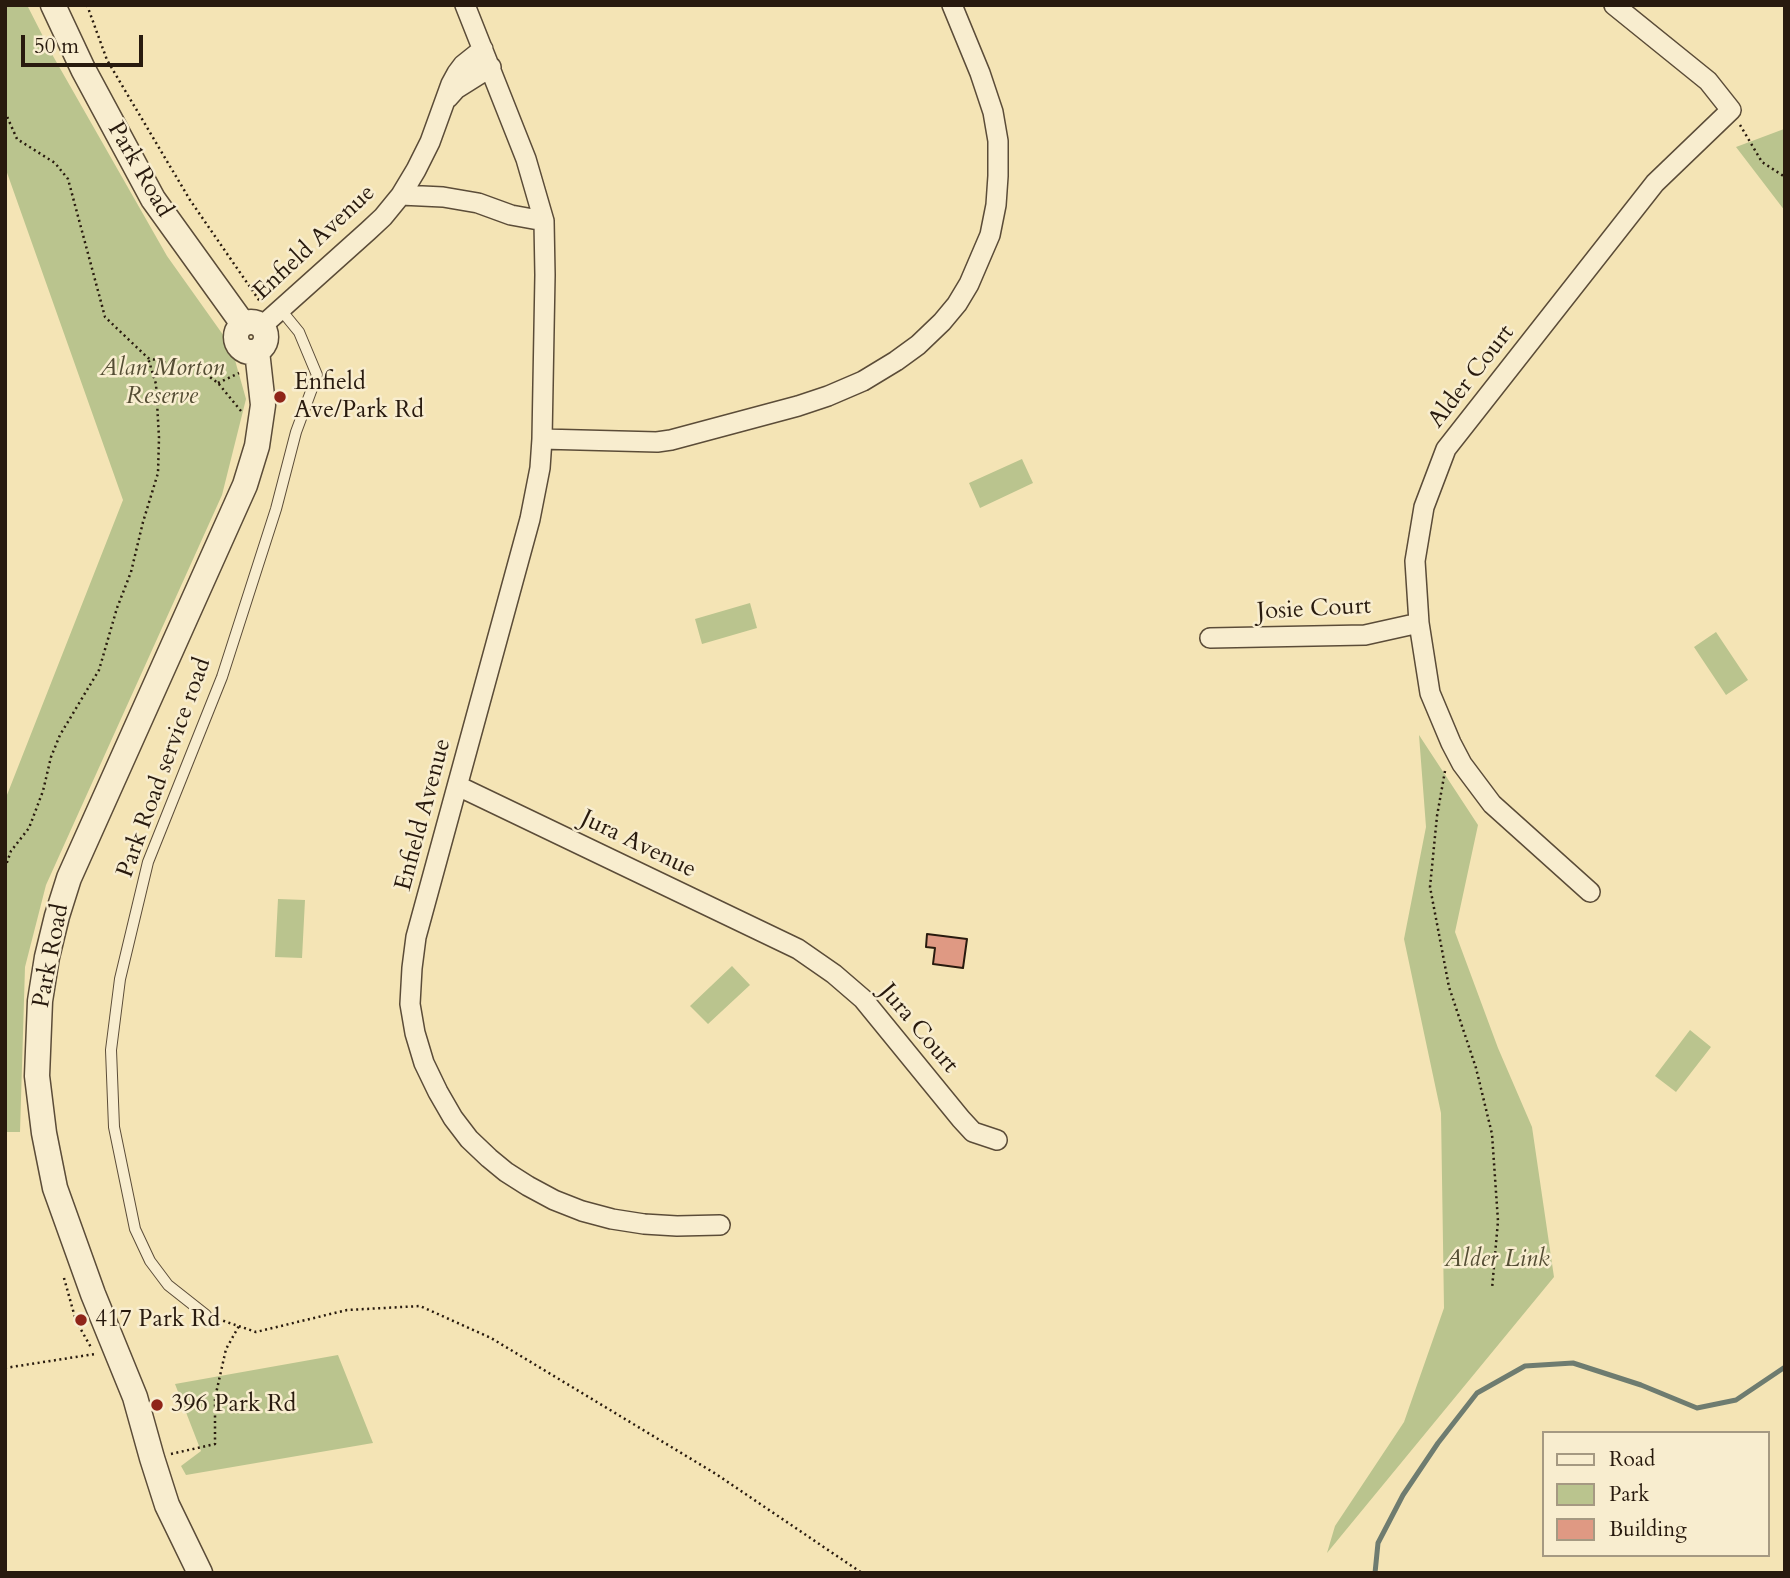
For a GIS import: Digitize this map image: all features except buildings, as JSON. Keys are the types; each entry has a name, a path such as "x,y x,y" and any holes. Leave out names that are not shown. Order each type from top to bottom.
{"street":[{"name":"Park Road","path":"53,5 83,69 153,199 264,319 266,334 258,357 263,405 257,446 245,485 69,878 54,930 40,1001 37,1076 44,1133 55,1188 93,1294 135,1397 167,1505 200,1573"},
{"name":"Enfield Avenue","path":"465,5 527,159 544,221 542,439 540,468 530,519 416,937 410,1004 415,1034 424,1063 453,1118 469,1139 506,1172 554,1200 612,1219 677,1226 720,1224"},
{"path":"542,439 657,442 798,406 863,381 918,345 942,322 969,284 990,235 998,176 998,141 993,112 952,5"},
{"path":"1614,5 1708,81 1731,110"},
{"name":"Enfield Avenue","path":"264,319 383,217 416,170 446,102 487,58"},
{"name":"Alder Court","path":"1590,892 1492,804 1462,764 1451,743 1430,693 1419,623 1415,561 1424,506 1446,449 1655,183 1731,110"},
{"name":"Enfield Avenue","path":"401,195 443,197 478,203 511,215 544,221"},
{"name":"Josie Court","path":"1210,638 1365,635 1419,623"},
{"name":"Jura Avenue","path":"458,786 798,949"},
{"name":"Jura Court","path":"798,949 834,974 863,999 973,1132 997,1140"}],"lane":[{"name":"Park Road service road","path":"206,1315 168,1285 150,1261 135,1229 114,1127 111,1051 121,979 148,862 222,677 276,509 296,432 317,374 299,332 264,319"}],"path":[{"path":"87,5 107,60 264,319"},
{"path":"1731,110 1762,162 1785,177"},
{"path":"5,111 17,139 55,163 68,179 105,317 148,358 156,384 159,438 158,473 131,572 117,608 99,670 60,734 29,828 11,851 5,868"},
{"path":"218,383 248,369 258,357"},
{"path":"148,358 203,372 218,383 241,411"},
{"path":"1451,743 1437,816 1430,887 1449,987 1476,1068 1492,1134 1498,1221 1492,1289"},
{"path":"206,1315 256,1332 347,1310 420,1306 491,1339 574,1388 716,1474 862,1573"},
{"path":"152,1458 215,1444 215,1398 226,1349 239,1326"},
{"path":"5,1368 116,1349"}],"green space":[{"name":"Alan Morton Reserve","path":"5,5 27,5 53,56 167,256 231,346 246,399 222,495 46,885 25,967 20,1132 5,1132 5,800 123,500 5,167"},
{"path":"1784,129 1785,131 1785,211 1736,147"},
{"path":"1022,459 1033,483 980,508 969,483"},
{"path":"750,603 757,628 702,644 695,619"},
{"path":"1716,632 1748,680 1726,695 1694,647"},
{"name":"Alder Link","path":"1419,735 1478,825 1455,932 1498,1048 1532,1127 1554,1277 1327,1553 1335,1526 1404,1422 1444,1308 1441,1113 1404,939 1426,827"},
{"path":"278,899 305,900 302,958 275,957"},
{"path":"732,966 750,985 708,1024 690,1006"},
{"path":"1690,1030 1711,1047 1676,1092 1655,1076"},
{"path":"338,1355 373,1443 186,1475 181,1466 201,1451 175,1384"}],"waterway":[{"path":"1375,1573 1378,1543 1403,1495 1438,1443 1477,1393 1525,1366 1573,1363 1641,1385 1697,1408 1736,1400 1785,1367"}],"place":[{"name":"Enfield Ave/Park Rd","path":"280,397"},
{"name":"417 Park Rd","path":"81,1320"},
{"name":"396 Park Rd","path":"157,1405"}]}
